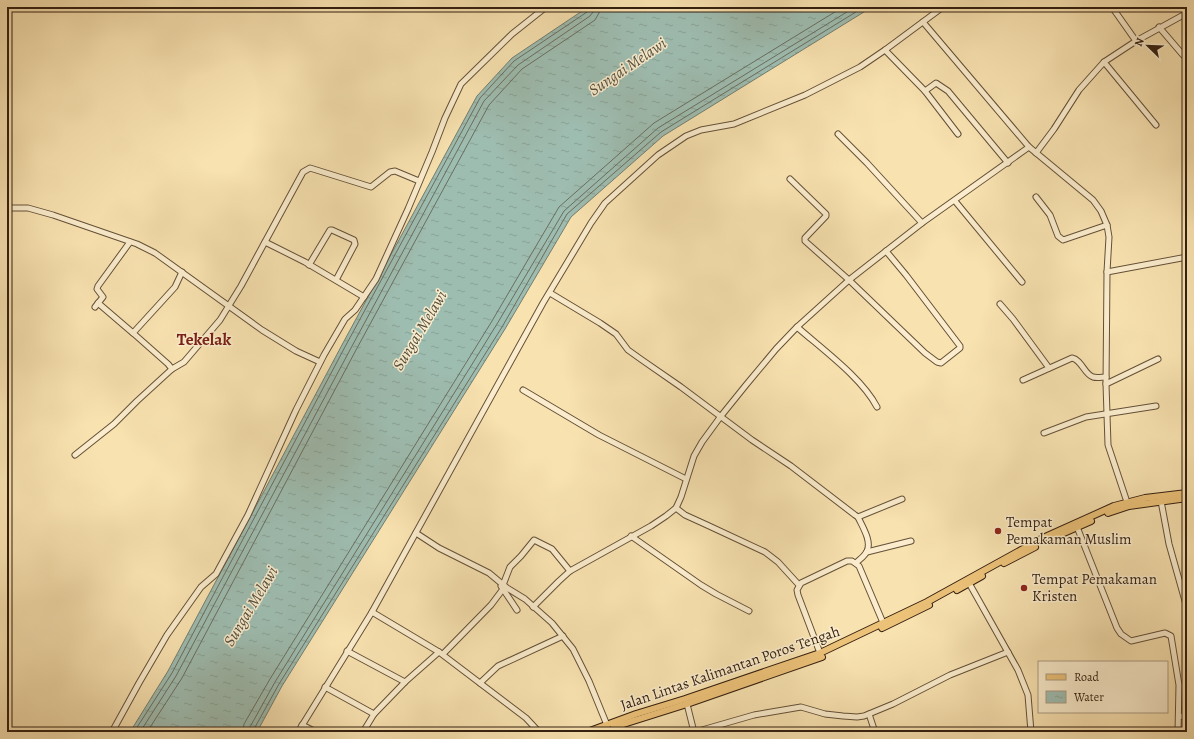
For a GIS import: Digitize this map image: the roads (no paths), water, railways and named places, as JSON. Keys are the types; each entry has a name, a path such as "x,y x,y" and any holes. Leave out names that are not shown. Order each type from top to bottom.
{"main road":[{"name":"Jalan Lintas Kalimantan Poros Tengah","path":"599,732 687,704 822,657 1044,538 1108,509 1161,496 1187,493"},
{"name":"Jalan Lintas Kalimantan Poros Tengah","path":"587,732 609,729 820,653 911,615 1046,542 1128,504 1187,498"}],"street":[{"path":"112,732 146,669 167,635 201,587 216,574 248,515 296,410 320,362 345,318 355,310 376,278 432,152 444,118 461,84 512,34 546,7"},
{"path":"298,732 372,612 550,293 591,223 605,203 638,172 668,147 686,136 701,130 734,124 805,95 860,67 943,7"},
{"path":"1112,7 1136,41"},
{"path":"1036,153 1054,129 1079,90 1104,62 1159,27 1187,13"},
{"path":"923,22 1029,147 1093,200 1101,211 1108,225 1106,377 1108,445 1128,504"},
{"path":"1159,27 1184,55"},
{"path":"885,50 925,91 958,134"},
{"path":"1104,62 1156,125"},
{"path":"925,91 936,83 948,92 1008,163"},
{"path":"838,134 922,223"},
{"path":"533,607 570,571 666,516 676,508 694,456 702,442 776,348 798,327 849,280 886,251 922,223 1029,147"},
{"path":"75,455 114,424 172,369 184,362 220,320 303,172 310,168 371,187 390,172 395,171 419,181"},
{"path":"790,179 826,214 826,216 805,241 849,280 930,358 939,363 960,348 960,346 886,251"},
{"path":"1036,197 1050,215 1060,239 1063,240 1108,225"},
{"path":"955,201 1022,282"},
{"path":"7,208 28,208 130,242 155,254 229,305 262,330 296,351 320,362"},
{"path":"309,265 328,231 332,230 354,240 355,244 336,280"},
{"path":"130,242 97,287 103,296 96,305 133,333 172,369"},
{"path":"265,242 309,265 364,297"},
{"path":"1107,272 1187,257"},
{"path":"133,333 174,287 182,272"},
{"path":"550,293 616,334 628,350 721,416 752,440 822,488 858,517 868,539 867,552"},
{"path":"1000,304 1013,319 1049,368"},
{"path":"798,327 854,377 870,395 877,407"},
{"path":"1023,380 1072,358 1077,360 1090,376 1094,378 1106,377"},
{"path":"1106,384 1158,359"},
{"path":"523,390 599,435 686,479"},
{"path":"1044,433 1086,417 1156,406"},
{"path":"858,517 902,499"},
{"path":"1161,501 1169,544 1185,595 1187,608"},
{"path":"676,508 685,516 707,524 765,552 778,562 799,585"},
{"path":"1077,527 1117,628 1121,634 1131,642 1165,633 1171,636 1174,644 1179,685 1178,732"},
{"path":"416,533 439,548 489,574 497,580 518,610"},
{"path":"631,536 701,585 749,611"},
{"path":"363,732 374,714 405,682 441,653 491,605 504,588 510,567 534,540 552,549 570,571"},
{"path":"856,563 867,552 911,541"},
{"path":"820,653 797,590 799,585 847,562 852,561 859,566 884,625"},
{"path":"969,583 1018,670 1028,695 1031,732"},
{"path":"504,588 525,599 552,623 573,649 589,681 609,729"},
{"path":"372,612 441,653 526,718 539,732"},
{"path":"480,683 498,666 562,636"},
{"path":"347,651 405,682"},
{"path":"687,704 694,732 754,715 801,707 825,714 857,717 869,714 893,704 950,675 1008,652"},
{"path":"325,687 374,714"},
{"path":"869,714 875,732"},
{"path":"1179,716 1187,717"},
{"path":"302,725 316,732"}],"water":[{"name":"Sungai Melawi","path":"588,7 872,7 663,136 571,217 505,329 282,686 257,732 130,732 168,671 477,96 512,58"}],"place":[{"name":"Tempat Pemakaman Muslim","path":"998,531"},
{"name":"Tempat Pemakaman Kristen","path":"1024,588"}],"district":[{"name":"Tekelak","path":"204,339"}]}
